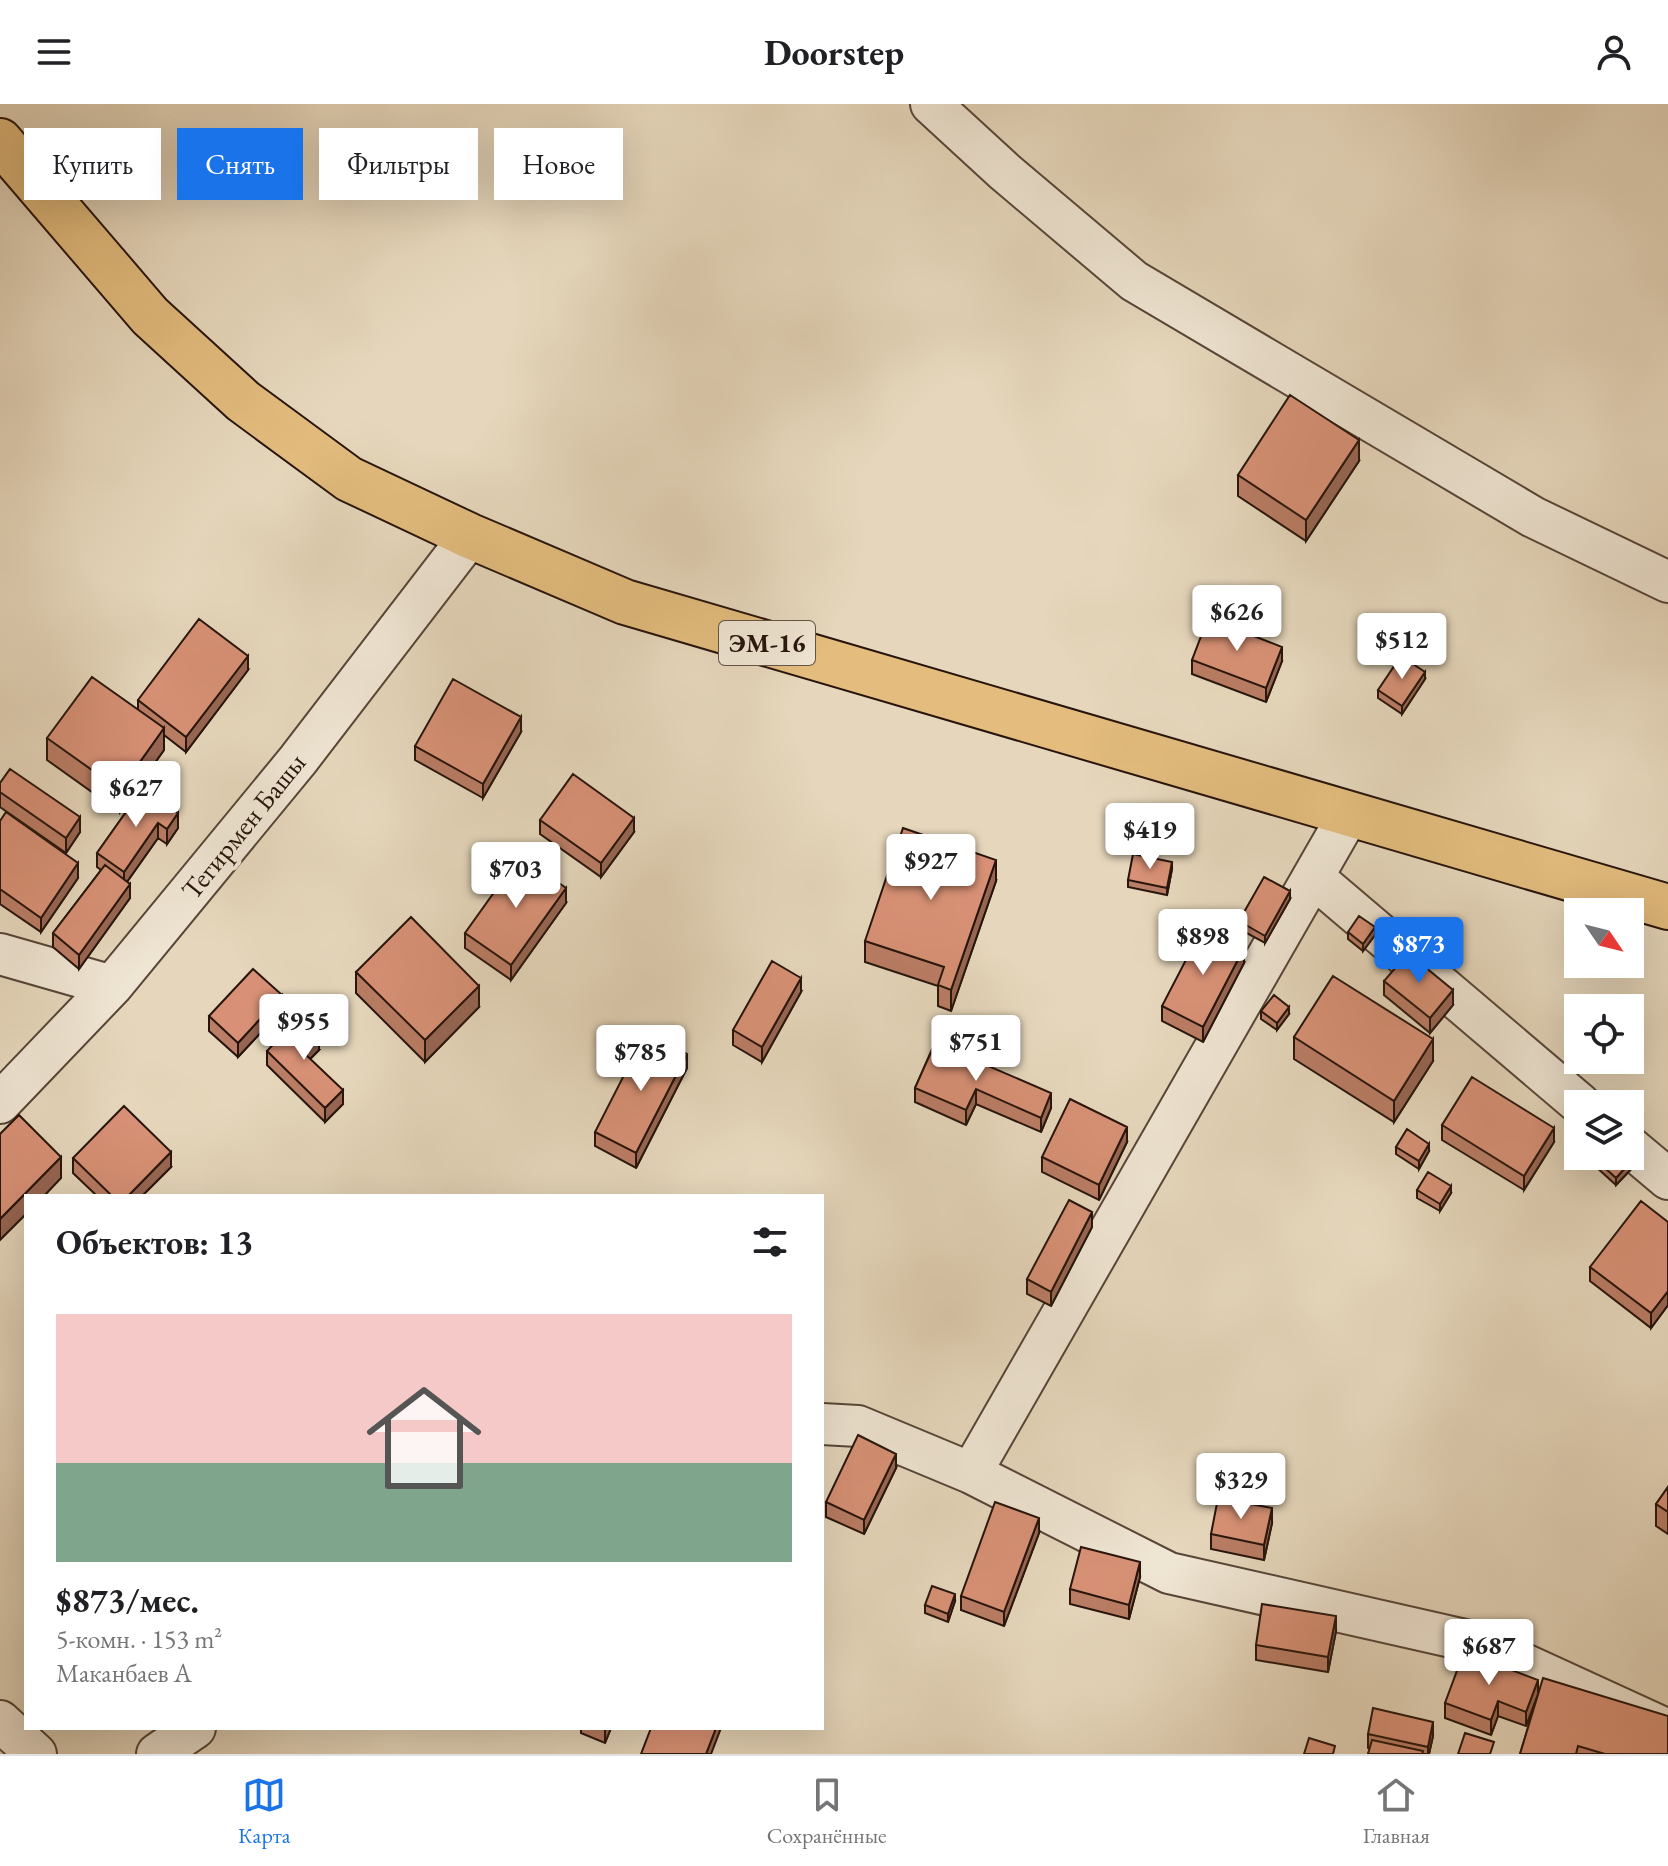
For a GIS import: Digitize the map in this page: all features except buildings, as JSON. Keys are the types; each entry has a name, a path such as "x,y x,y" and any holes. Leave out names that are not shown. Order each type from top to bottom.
{"highway":[{"name":"ЭМ-16","path":"0,141 150,316 243,401 349,479 470,536 625,602 1668,907"}],"street":[{"path":"931,104 1005,172 1134,281 1533,517 1668,582"},
{"name":"Тегирмен Башы","path":"0,1103 112,986 298,760 470,536"},
{"path":"971,1473 1349,814"},
{"path":"1313,877 1564,1090"},
{"path":"0,954 112,986"},
{"path":"1644,1159 1668,1179"},
{"path":"824,1424 858,1426 971,1473 1169,1573 1478,1643 1668,1730"},
{"path":"0,1721 36,1754"},
{"path":"157,1754 192,1730"}]}
